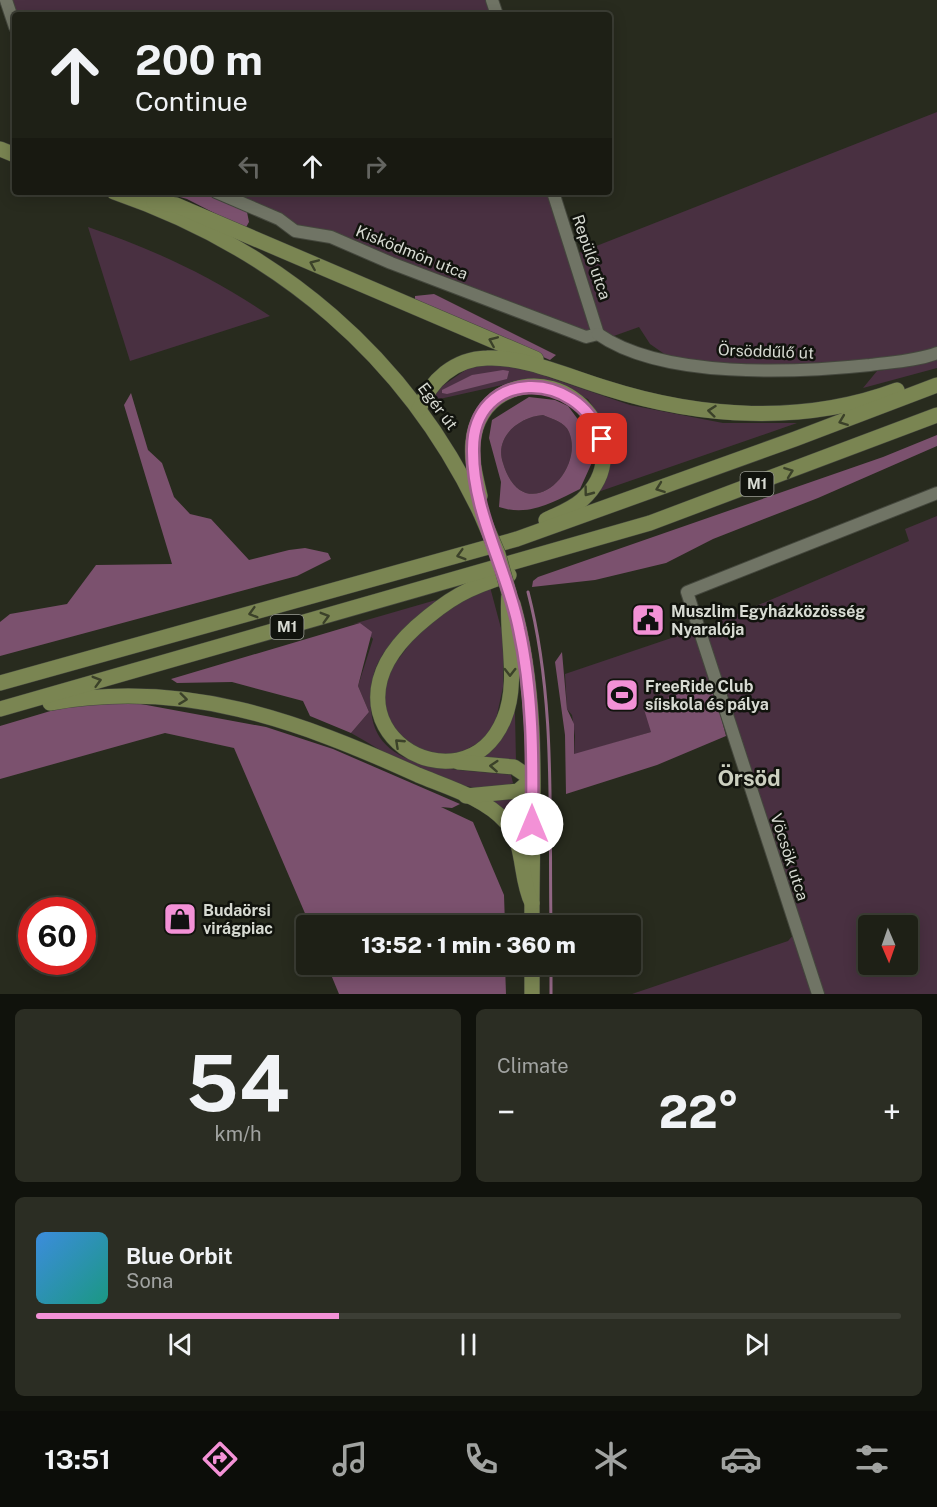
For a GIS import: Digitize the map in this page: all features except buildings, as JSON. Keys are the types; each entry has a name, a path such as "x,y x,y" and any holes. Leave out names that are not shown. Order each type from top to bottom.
{"main road":[{"name":"Egér út","path":"123,195 224,241 312,298 364,344 419,409 453,458 498,554 524,656 531,728 532,915"},
{"path":"136,199 176,205 585,381"},
{"path":"419,409 434,381 449,370 473,360 488,358 521,363 665,404 754,414 848,404 883,395 937,374"},
{"name":"M1","path":"0,683 517,539 795,440 937,385"},
{"path":"481,514 472,449 474,434 486,408 510,391 533,386 560,391 579,403 593,418 602,439 604,451 600,472 581,501 533,527 517,539"},
{"name":"M1","path":"0,709 575,546 661,519 937,415"},
{"path":"466,796 518,791 532,779 514,767 429,760 399,745 387,730 379,713 376,694 379,675 387,658 419,625 458,593 551,560 575,546"},
{"path":"452,761 467,757 486,746 500,729 505,716 510,685 507,629 509,593"},
{"path":"0,713 68,700 120,696 168,697 215,703 303,726 466,796 492,811 513,832 519,848 525,889 532,903"},
{"path":"532,975 532,994"}],"street":[{"path":"6,0 12,18"},
{"name":"Kisködmön utca","path":"223,195 279,219 295,231 331,237 391,264 586,337 598,334"},
{"name":"Repülő utca","path":"554,195 598,334"},
{"name":"Örsöddűlő út","path":"598,334 624,349 680,363 717,367 813,370 911,360 937,353"},
{"name":"Vöcsök utca","path":"818,994 687,592 937,493"}],"shaded area":[{"path":"6,0 492,0 496,12 13,12"},
{"path":"937,112 937,351 925,356 784,367 673,360 650,344 639,327 611,337 592,337 315,236 223,195 554,195 576,254"},
{"path":"173,195 207,195 247,212 249,222 245,229 187,199"},
{"path":"88,227 182,265 270,316 130,361"},
{"path":"434,294 556,355 550,360 415,301 415,296"},
{"path":"937,358 937,368 863,388 877,371 912,366"},
{"path":"500,365 533,372 630,405 723,423 797,423 595,493 608,458 607,429 588,399 540,381 515,382 435,400 435,391 467,369"},
{"path":"509,371 507,379 447,394 442,393 442,390 472,375"},
{"path":"131,393 148,450 162,463 174,497 190,514 211,519 249,560 305,548 328,553 331,559 297,576 0,656 0,622 10,614 67,604 96,565 172,564 124,405"},
{"path":"529,397 555,400 568,406 594,441 594,458 580,489 541,507 510,510 499,507 501,482 489,438 492,420","holes":["543,415 561,423 569,432 572,448 569,464 550,488 537,493 524,492 512,483 503,463 502,445 505,437 517,424"]},
{"path":"543,415 561,423 569,432 572,448 569,464 550,488 537,493 524,492 512,483 503,463 502,445 505,437 517,424"},
{"path":"937,435 937,446 818,498 713,539 666,563 595,580 532,587 533,581 538,577 883,457"},
{"path":"937,516 937,994 632,994 788,941 800,927 704,628 909,541 905,529"},
{"path":"490,587 502,632 503,653 503,687 495,724 487,738 455,756 416,751 393,729 384,707 385,677 421,629 470,594"},
{"path":"436,600 424,614 393,641 377,665 372,681 371,704 375,727 386,744 402,756 423,764 511,775 513,783 492,787 471,787 450,782 408,765 351,733 369,712 358,686 373,639 360,623 353,624"},
{"path":"360,623 372,632 358,686 369,712 351,733 310,716 303,701 232,682 177,683 171,679"},
{"name":"FreeRide Club síiskola és pálya","path":"695,630 712,683 651,732 574,755 575,736 572,715 567,709 565,674"},
{"path":"562,652 567,709 574,724 574,754 651,732 643,706 712,683 726,736 657,765 566,794 565,735 555,662"},
{"path":"74,704 141,704 266,727 333,749 460,804 452,808 441,807 473,822 504,895 505,915 306,915 234,748 165,733 0,779 0,726"},
{"path":"515,713 516,762 477,759 500,739"},
{"path":"518,795 518,823 487,798"},
{"path":"331,975 505,975 506,994 339,994"}],"waterway":[{"path":"528,592 537,633 547,716 551,915"},
{"path":"551,975 551,994"}],"place":[{"name":"Muszlim Egyházközösség Nyaralója","path":"648,620"},
{"name":"FreeRide Club síiskola és pálya","path":"622,695"},
{"name":"Budaörsi virágpiac","path":"180,919"}],"district":[{"name":"Örsöd","path":"749,778"}],"route":[{"path":"532,824 531,728 524,656 519,628 498,554 481,514 479,489 474,473 472,449 474,434 486,408 495,399 520,387 533,386 560,391 579,403 593,418 602,439"}]}
